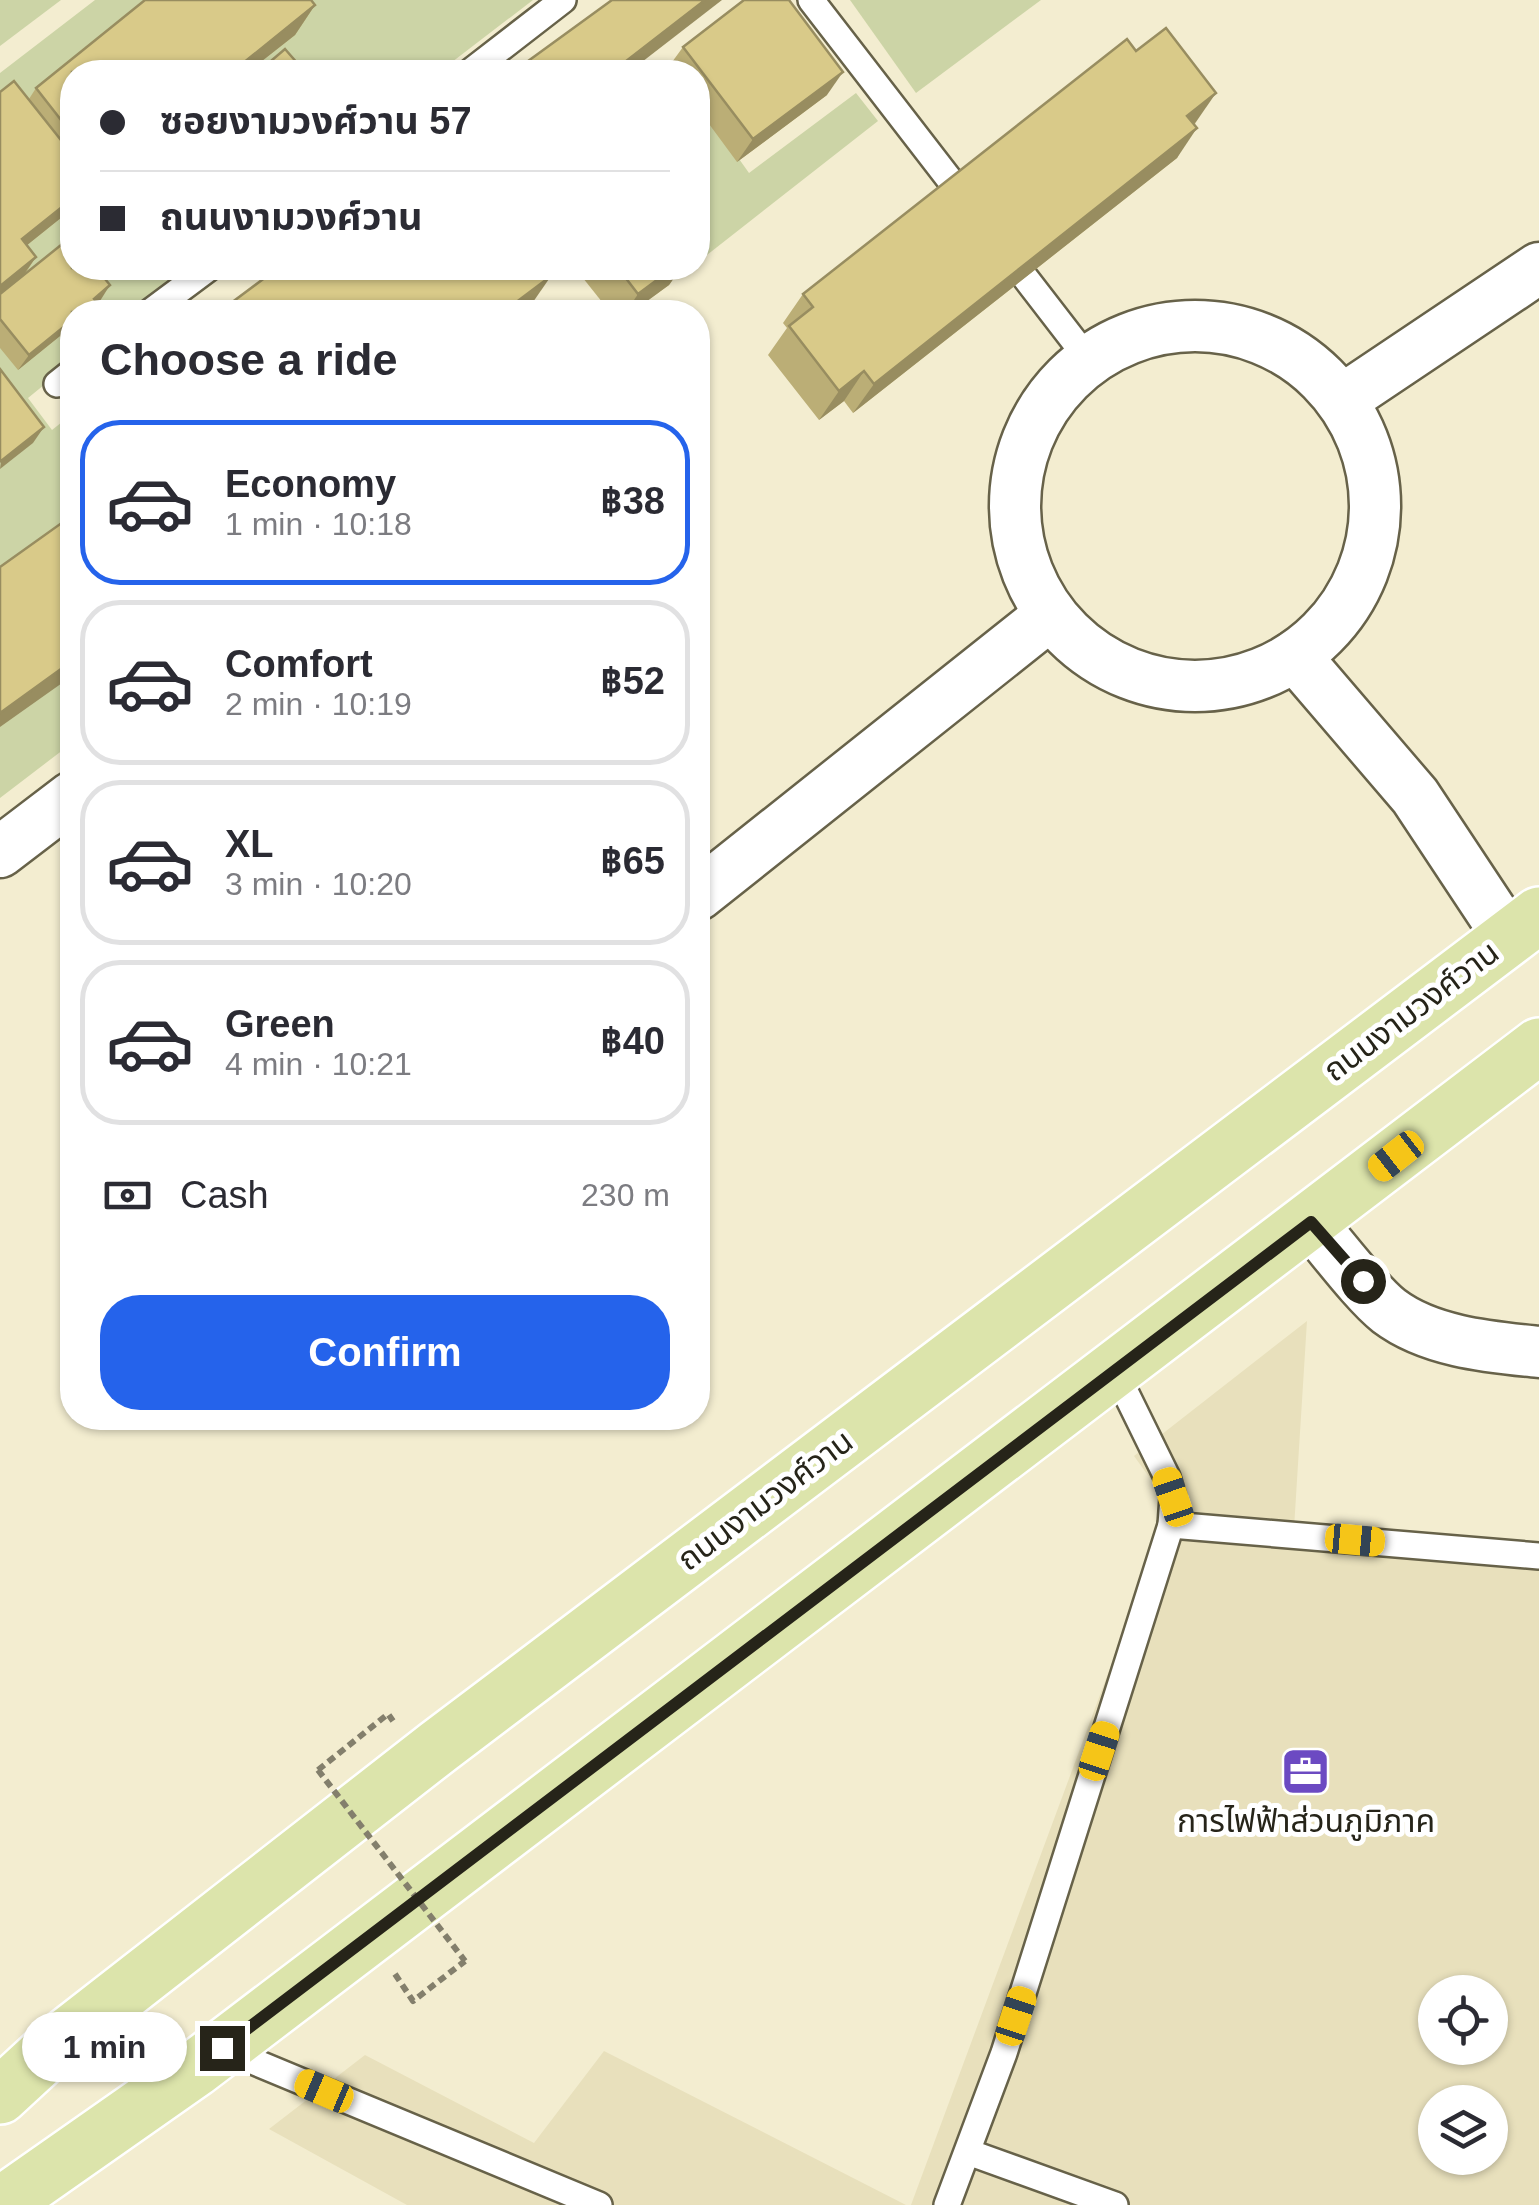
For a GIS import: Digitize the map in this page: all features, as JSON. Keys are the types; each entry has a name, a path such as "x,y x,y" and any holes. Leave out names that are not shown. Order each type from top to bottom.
{"main road":[{"name":"ถนนงามวงศ์วาน","path":"0,2096 52,2048 438,1747 1524,926"},
{"path":"0,2205 208,2058 1539,1046"},
{"path":"0,2080 52,2048"},
{"path":"62,2205 208,2058"}],"street":[{"path":"1342,400 1539,268"},
{"path":"1195,324 1252,333 1303,359 1342,400 1364,442 1375,489 1373,538 1358,584 1331,624 1295,656 1246,680 1192,687 1138,678 1089,652 1050,615 1024,564 1014,508 1023,452 1048,400 1088,359 1139,333 1195,324"},
{"path":"710,885 1050,615"},
{"path":"1295,656 1524,926"},
{"path":"0,852 60,806"},
{"path":"1311,1222 1389,1310 1429,1332 1493,1347 1539,1352"}],"lane":[{"path":"486,60 563,0"},
{"path":"811,0 1088,359"},
{"path":"166,300 193,280"},
{"path":"947,2205 1004,2053 1171,1525 1173,1497 1166,1477 1115,1370"},
{"path":"1171,1525 1539,1556"},
{"path":"208,2058 599,2205"},
{"path":"968,2152 1115,2205"}],"path":[{"path":"388,1714 318,1770 466,1960 413,2001"}],"shaded area":[{"name":"การไฟฟ้าส่วนภูมิภาค","path":"1307,1321 1293,1544 1539,1549 1539,2205 911,2205 1170,1506 1134,1456"},
{"path":"604,2051 906,2205 407,2205 269,2129 365,2055 534,2143"}],"green space":[{"path":"0,0 61,0 0,46"},
{"path":"95,0 533,0 455,60 60,60 60,280 176,280 151,300 60,300 60,372 28,398 52,430 60,424 60,752 0,798 0,73"},
{"path":"850,0 1041,0 916,93"},
{"path":"856,93 878,121 710,253 710,118 749,173"}],"building":[{"path":"145,0 311,0 315,5 247,60 71,60"},
{"path":"612,0 705,0 628,60 530,60"},
{"path":"744,0 789,0 843,72 753,139 710,82 710,60 693,60 683,47"},
{"path":"1166,28 1216,93 1187,116 1197,128 874,384 864,371 839,391 789,326 813,307 803,294 1127,39 1136,51"},
{"path":"285,49 295,60 272,60"},
{"path":"60,69 60,119 36,88"},
{"path":"14,81 60,139 60,209 22,239 36,257 0,286 0,92"},
{"path":"60,246 60,280 106,280 110,285 95,300 60,300 60,330 29,355 0,319 0,294"},
{"path":"262,280 546,280 519,300 235,300"},
{"path":"627,280 657,280 638,294"},
{"path":"0,369 44,427 1,461 0,459"},
{"path":"60,524 60,670 0,713 0,567"}],"place":[{"name":"การไฟฟ้าส่วนภูมิภาค","path":"1306,1771"}],"route":[{"path":"222,2048 1311,1222 1363,1281"}]}
